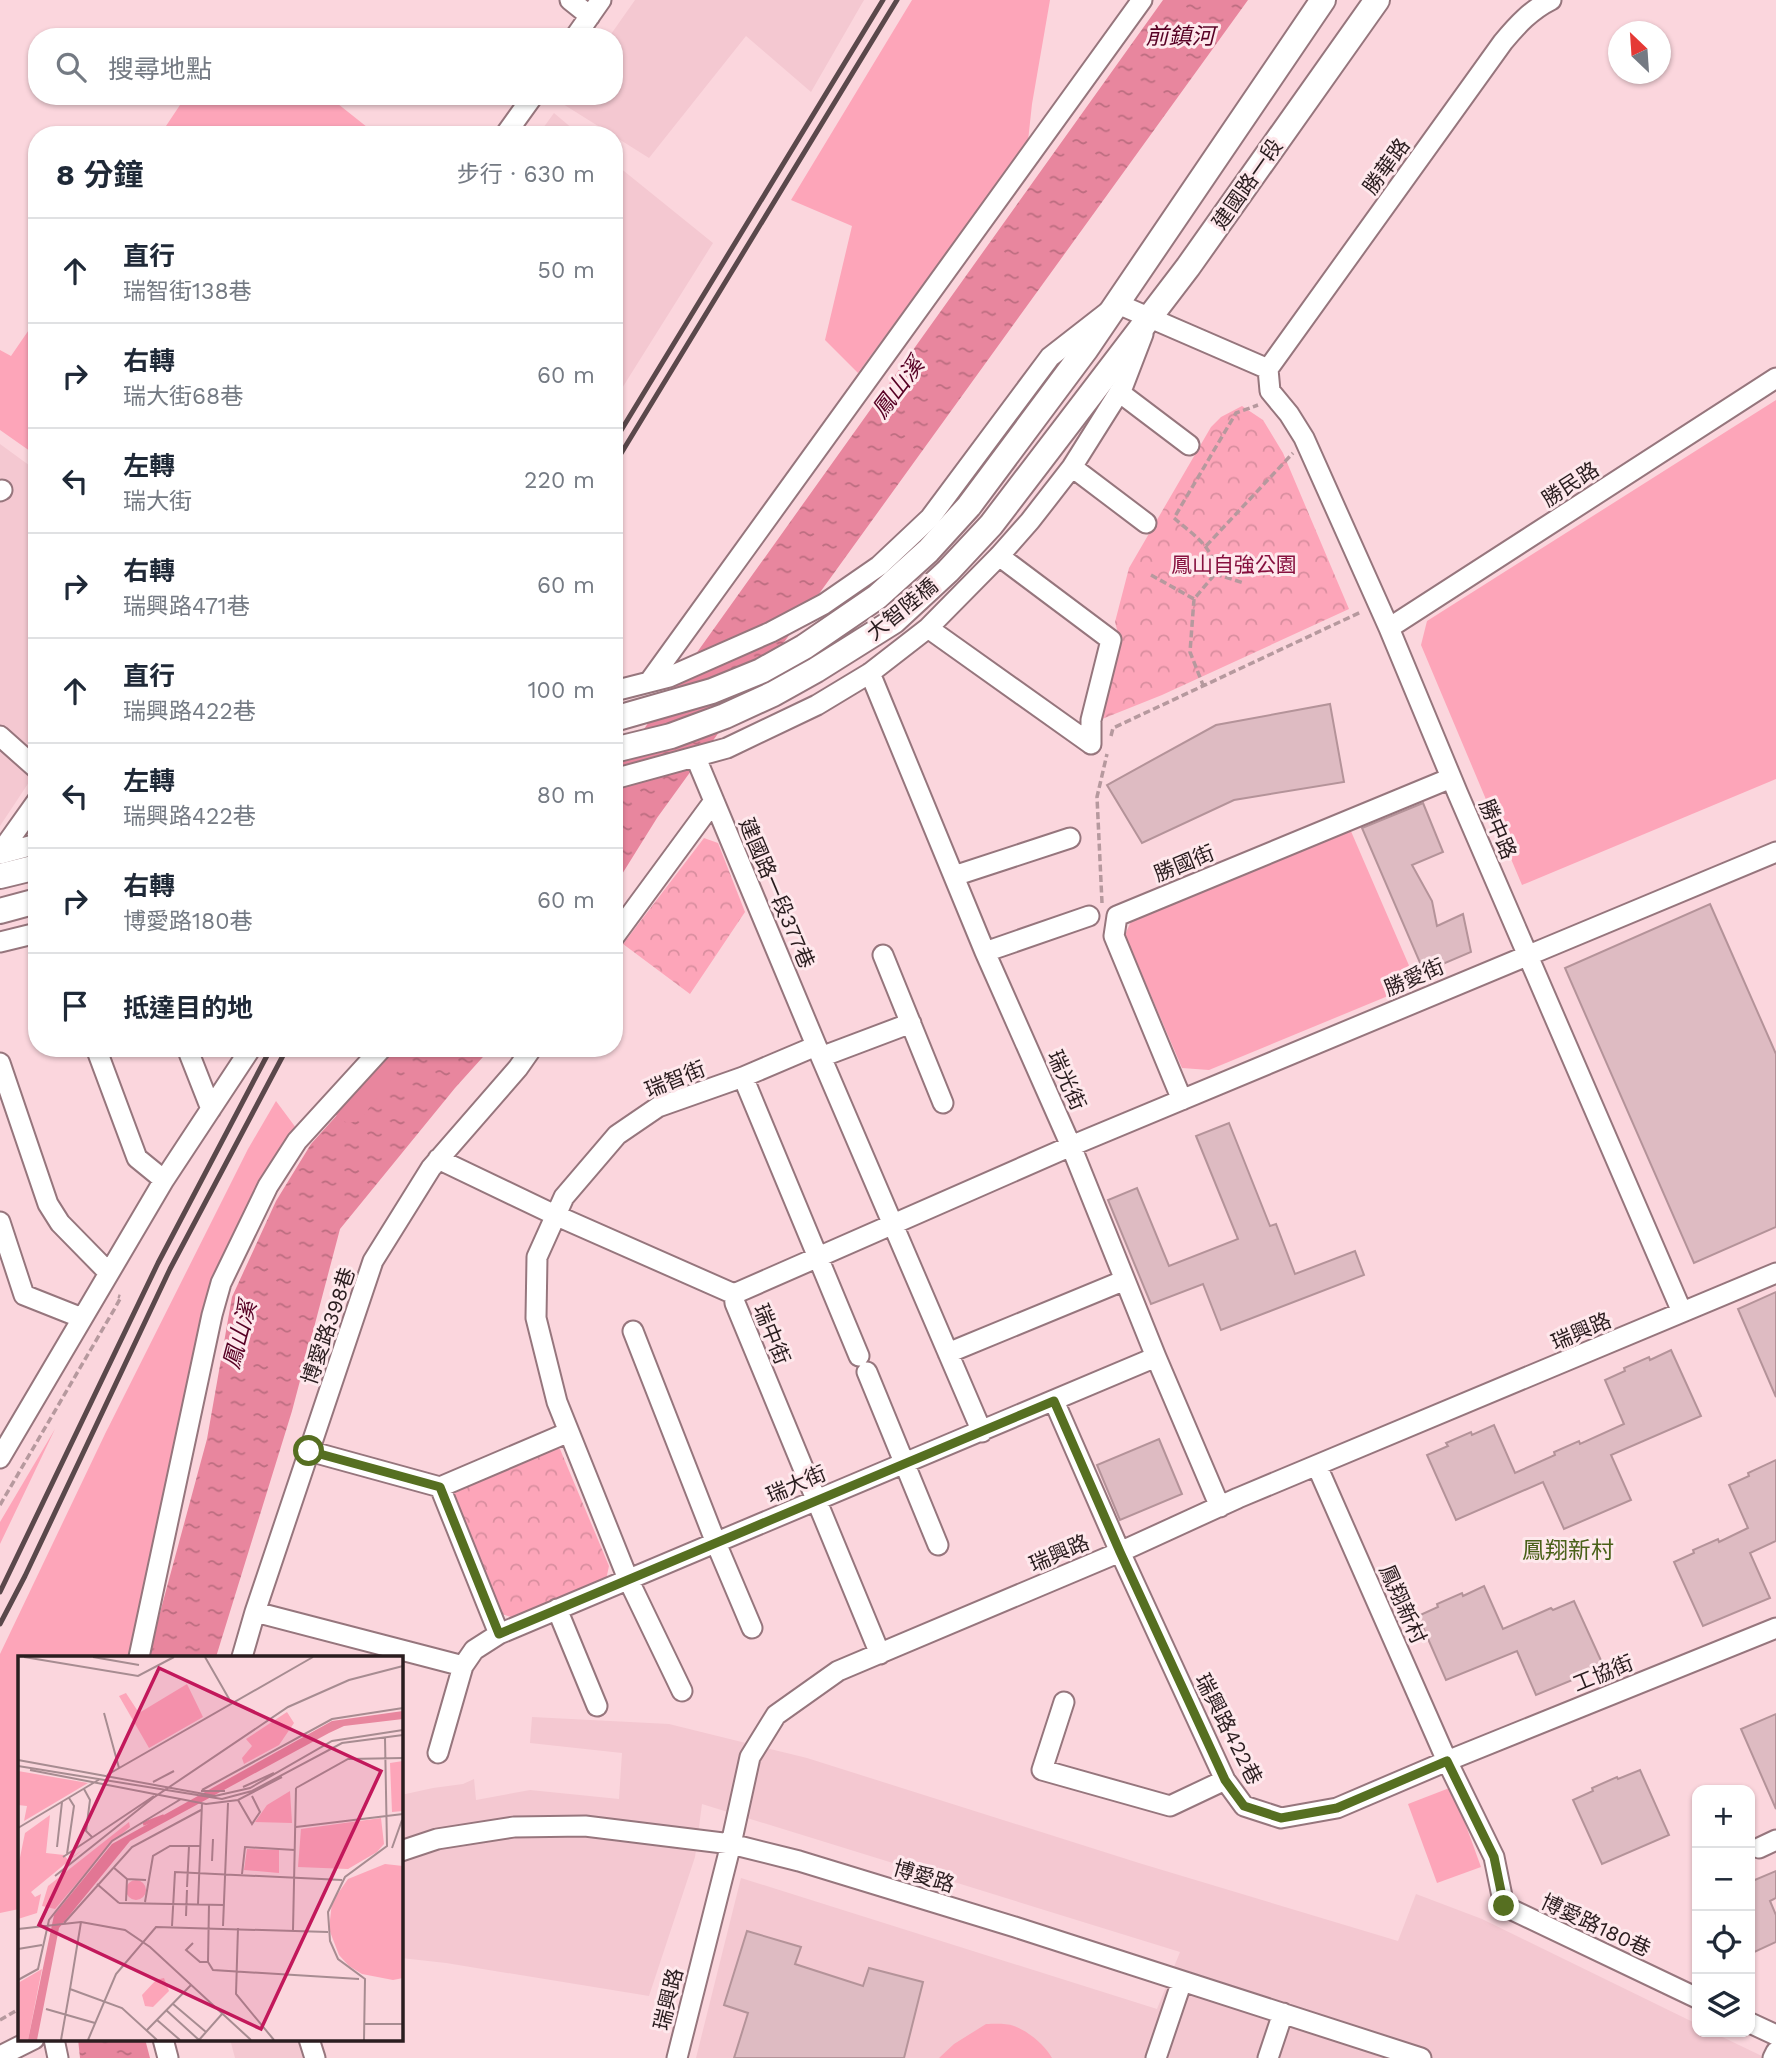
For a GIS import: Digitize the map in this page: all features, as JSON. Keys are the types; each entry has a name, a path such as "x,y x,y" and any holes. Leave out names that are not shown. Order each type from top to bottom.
{"main road":[{"name":"建國路一段","path":"1086,349 1323,0"},
{"name":"建國路一段","path":"1112,365 1188,267 1377,0"},
{"name":"大智陸橋","path":"623,716 712,691 761,671 804,647 877,597 928,551 969,506 1086,349"},
{"name":"大智陸橋","path":"623,748 671,736 774,694 894,621 948,571 991,525 1112,365"},
{"path":"0,876 28,869"},
{"path":"0,911 28,903"}],"street":[{"path":"570,0 595,8 581,28"},
{"path":"649,682 1142,0"},
{"name":"勝華路","path":"1268,369 1503,42 1524,18 1551,0"},
{"path":"511,126 527,105"},
{"path":"623,689 669,677 771,632 824,604 879,566 930,518 1050,357 1118,304 1268,369"},
{"path":"623,777 727,748 817,705 870,673 928,628 999,556 1072,467 1124,386 1150,317"},
{"name":"勝中路","path":"1268,369 1270,391 1289,414 1304,439 1389,628 1682,1312"},
{"name":"勝民路","path":"1389,628 1776,378"},
{"path":"1119,392 1189,445"},
{"path":"1072,467 1146,523"},
{"path":"999,556 1111,640 1091,720 1099,748"},
{"path":"928,628 1099,748"},
{"name":"瑞光街","path":"870,673 985,952 1071,1146 1220,1507"},
{"path":"0,736 28,761"},
{"name":"建國路一段377巷","path":"690,759 714,802 818,1052"},
{"name":"勝國街","path":"1182,1100 1114,936 1117,916 1451,778"},
{"path":"623,925 714,802"},
{"path":"0,853 28,814"},
{"path":"954,876 1070,838"},
{"path":"0,853 28,846"},
{"name":"勝愛街","path":"1071,1146 1776,852"},
{"path":"985,952 1096,911"},
{"path":"0,942 28,935"},
{"path":"883,955 943,1103"},
{"name":"瑞智街","path":"682,1691 628,1579 557,1402 536,1318 537,1257 564,1196 617,1135 658,1107 911,1023"},
{"path":"818,1052 982,1432"},
{"path":"99,1057 137,1158 164,1180"},
{"path":"191,1057 211,1109"},
{"path":"0,1458 164,1180 245,1057"},
{"path":"139,1656 221,1283 268,1186 297,1141 374,1057"},
{"name":"博愛路398巷","path":"242,1656 373,1261 431,1168 524,1057"},
{"path":"0,1063 48,1205 105,1279"},
{"path":"743,1077 938,1545"},
{"name":"瑞中街","path":"880,1654 735,1303 734,1294 1071,1146"},
{"path":"438,1159 555,1215 734,1294"},
{"path":"0,1222 24,1295 82,1318"},
{"name":"瑞興路","path":"677,2058 750,1757 776,1715 838,1671 1776,1273"},
{"path":"948,1353 1125,1280"},
{"path":"632,1331 752,1628"},
{"name":"瑞大街","path":"463,1667 474,1650 499,1634 1156,1357"},
{"name":"瑞興路422巷","path":"1054,1401 1225,1780 1244,1806 1281,1818 1337,1808 1447,1761"},
{"path":"309,1451 440,1487 569,1432"},
{"name":"鳳翔新村","path":"1317,1466 1447,1761"},
{"path":"440,1487 499,1634"},
{"path":"557,1609 597,1706"},
{"path":"255,1612 370,1650 463,1667 438,1753"},
{"name":"工協街","path":"1447,1761 1776,1628"},
{"path":"1064,1702 1042,1770 1170,1806 1225,1780"},
{"name":"博愛路180巷","path":"1447,1761 1494,1857 1504,1906 1692,1996"},
{"name":"博愛路","path":"402,1851 438,1839 514,1827 585,1826 731,1844 799,1861 1015,1927 1283,2013 1374,2051 1421,2058"},
{"path":"1156,2058 1182,1981"},
{"path":"1268,2058 1283,2013"},
{"path":"1755,2024 1776,2035"},
{"path":"0,2056 32,2040"},
{"path":"54,2040 58,2058"},
{"path":"163,2040 168,2058"},
{"path":"309,2040 315,2058"},
{"path":"1773,2058 1776,2052"}],"path":[{"path":"1203,686 1191,652 1194,598 1215,574 1216,563 1206,546 1174,518 1236,413 1260,405"},
{"path":"1206,546 1293,453"},
{"path":"1215,574 1244,583"},
{"path":"1152,575 1194,598"},
{"path":"1110,739 1113,728 1366,610"},
{"path":"1096,911 1099,748"},
{"path":"0,1505 121,1297 105,1279"},
{"path":"0,2020 18,2010"}],"shaded area":[{"path":"635,0 864,0 811,92 746,36 649,158 623,142 623,126 598,126 565,105 623,105 623,28 615,28"},
{"path":"554,113 569,126 545,126"},
{"path":"623,170 713,243 623,387"},
{"path":"0,444 28,464 28,784 0,826"},
{"path":"532,1717 669,1724 807,1758 1398,1941 1416,1894 1482,1919 1692,2022 1692,2037 1722,2037 1766,2058 696,2058 741,1878 1157,2009 1180,1952 702,1804 695,1857 649,1996 402,1958 402,1795 463,1784 474,1779 476,1800 530,1790 619,1799 622,1753 530,1743"},
{"path":"230,2040 307,2040 306,2058 235,2058"}],"green space":[{"path":"912,0 1050,0 1028,141 858,373 825,340 852,226 791,200"},
{"path":"180,105 339,105 366,126 166,126"},
{"path":"28,331 28,450 0,430 0,350 11,356"},
{"path":"1776,400 1776,779 1522,885 1421,645 1427,621"},
{"name":"鳳山自強公園","path":"1242,406 1263,420 1283,453 1349,609 1162,695 1102,719 1120,641 1115,622 1129,568 1211,427 1221,417"},
{"path":"1350,829 1417,984 1209,1070 1182,1068 1125,935 1132,919"},
{"path":"704,838 718,843 745,912 690,994 623,944"},
{"path":"276,1101 302,1136 217,1316 129,1656 18,1656 18,1909 0,1913 0,1654 105,1434 248,1149"},
{"path":"55,1429 0,1544 0,1522"},
{"path":"545,1448 560,1449 609,1566 606,1580 514,1618 499,1613 453,1495 460,1484"},
{"path":"1452,1787 1481,1867 1437,1883 1408,1804"},
{"path":"986,2024 1007,2024 1019,2028 1041,2043 1052,2058 939,2058 954,2044"}],"water":[{"name":"前鎮河","path":"1163,0 1248,0 657,818 623,873 623,760"},
{"path":"394,1057 483,1057 340,1229 292,1411 216,1656 148,1656 207,1439 232,1297 276,1201 311,1144 373,1075"},
{"path":"78,2040 145,2040 150,2058 80,2058"}],"building":[{"path":"1330,704 1344,782 1234,800 1142,843 1107,785 1216,725"},
{"path":"1423,803 1443,852 1412,865 1432,901 1437,926 1463,914 1471,952 1424,972 1362,828"},
{"path":"1710,904 1776,1054 1776,1227 1694,1263 1565,968"},
{"path":"1229,1123 1270,1226 1276,1224 1295,1274 1355,1251 1364,1275 1221,1330 1203,1284 1151,1304 1108,1200 1137,1188 1169,1266 1238,1239 1196,1136"},
{"path":"1776,1292 1776,1397 1738,1309"},
{"path":"1671,1350 1701,1416 1611,1455 1631,1500 1564,1529 1543,1482 1456,1520 1427,1455 1448,1446 1446,1443 1494,1425 1515,1473 1555,1455 1554,1452 1579,1441 1580,1444 1624,1424 1605,1380 1625,1371 1624,1368"},
{"path":"1159,1439 1182,1494 1120,1520 1097,1465"},
{"path":"1776,1460 1776,1541 1750,1553 1770,1598 1703,1626 1674,1562 1694,1553 1693,1550 1718,1539 1719,1542 1748,1528 1729,1485"},
{"path":"1484,1586 1503,1629 1574,1601 1604,1667 1536,1695 1517,1651 1446,1680 1418,1616 1438,1607 1437,1604"},
{"path":"1776,1714 1776,1809 1741,1729"},
{"path":"1640,1770 1669,1835 1602,1864 1573,1800 1593,1791 1592,1788"},
{"path":"1776,1871 1776,1898 1770,1901 1776,1915 1776,1942 1755,1952 1755,1911 1755,1880"},
{"path":"747,1931 801,1947 795,1964 863,1986 869,1968 923,1982 904,2058 734,2058 748,2013 724,2005"}],"waterway":[{"name":"鳳山溪","path":"350,1106 388,1057"}],"railway":[{"path":"623,427 883,0"},
{"path":"623,450 897,0"},
{"path":"0,1592 158,1263 266,1057"},
{"path":"0,1624 170,1269 282,1057"}],"district":[{"name":"鳳翔新村","path":"1568,1550"}],"route":[{"path":"309,1451 440,1487 499,1634 1054,1401 1225,1780 1244,1806 1281,1818 1337,1808 1447,1761 1494,1857 1504,1906"}]}
